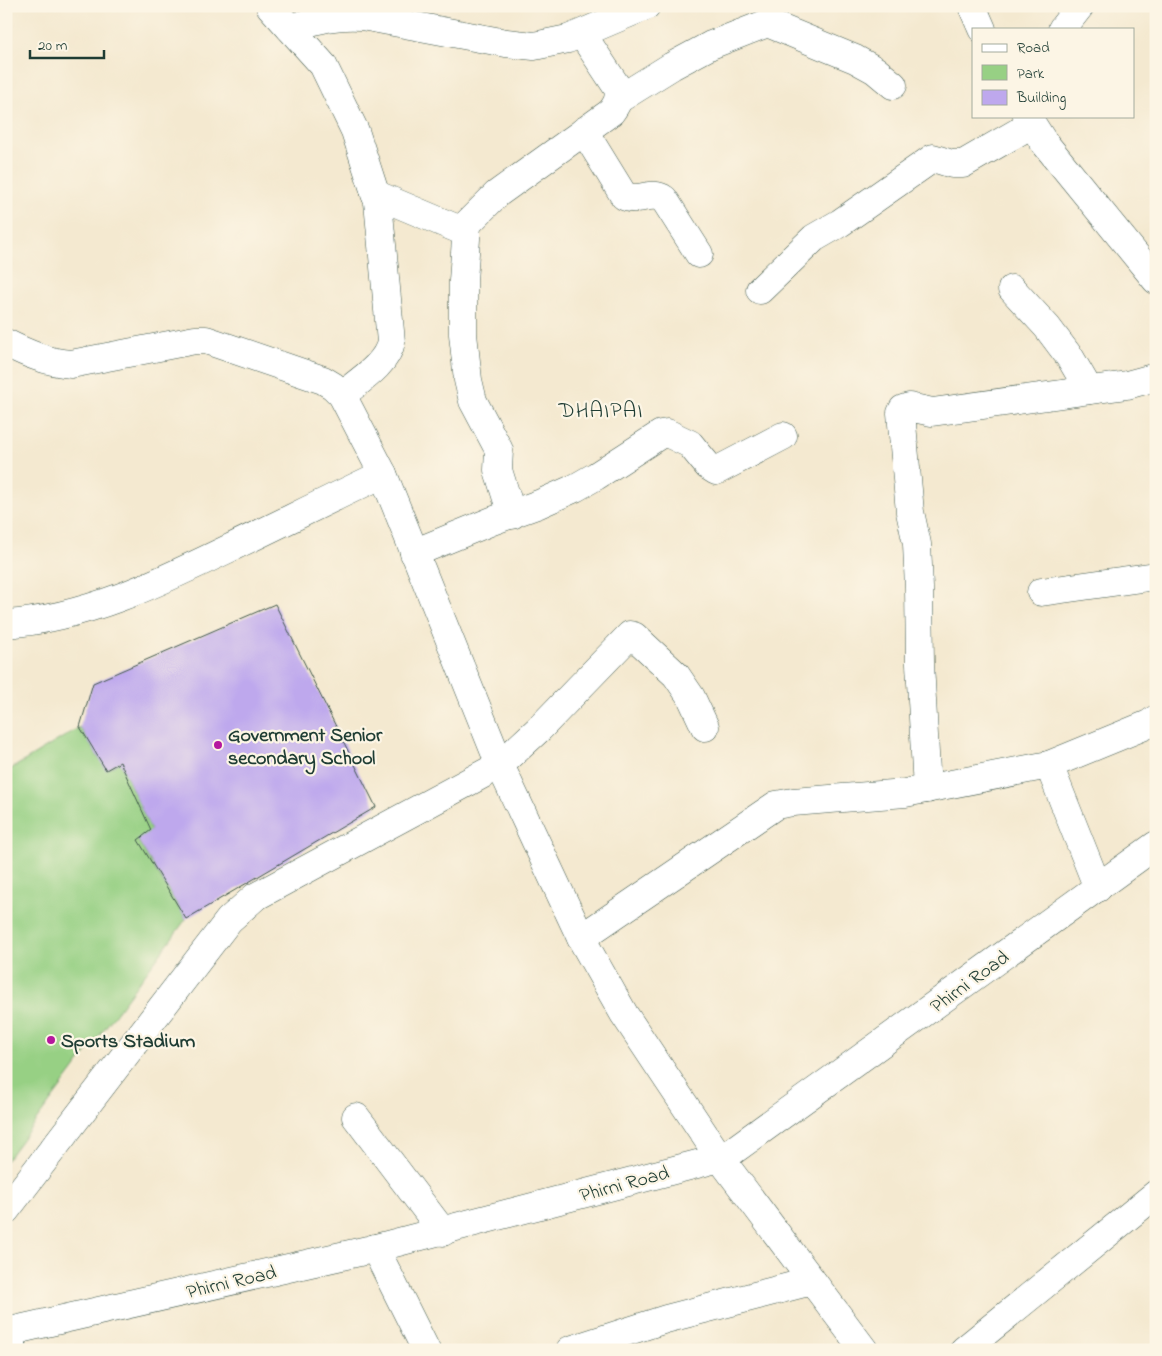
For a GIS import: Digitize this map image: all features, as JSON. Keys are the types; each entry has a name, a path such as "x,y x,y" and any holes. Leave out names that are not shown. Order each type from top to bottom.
{"street":[{"path":"270,6 323,65 355,130 378,202 391,342 390,349 385,358 342,395"},
{"path":"290,28 329,17 343,15 362,16 506,43 534,46 568,39 646,6"},
{"path":"972,6 982,28"},
{"path":"1063,28 1080,6"},
{"path":"375,194 462,229 497,194 611,112 619,99 672,66 711,45 765,24 770,24 855,59 875,70 892,85"},
{"path":"582,34 619,90 619,99"},
{"path":"760,290 814,238 840,223 933,158 952,164 963,164 1029,120 1043,141 1156,280"},
{"path":"584,130 624,196 634,198 659,195 664,199 699,254"},
{"path":"467,225 463,281 463,334 468,380 473,401 499,450 498,470 512,515"},
{"path":"1012,289 1047,327 1071,359 1089,390"},
{"path":"6,343 37,358 71,364 195,340 206,340 322,380 333,386 342,395 382,474 500,765 581,938 624,1014 720,1158 864,1350"},
{"path":"927,789 920,674 917,544 910,512 902,409 909,407 932,412 1128,385 1156,377"},
{"path":"414,553 575,488 661,434 667,433 690,444 708,466 716,471 783,436"},
{"path":"6,624 28,623 113,601 160,582 382,474"},
{"path":"1041,592 1156,576"},
{"path":"6,1210 229,920 255,897 500,765 540,728 615,650 632,635 676,675 691,697 705,727"},
{"path":"581,938 776,805 905,793 1049,765 1149,724 1156,719"},
{"path":"1049,765 1098,888"},
{"name":"Phirni Road","path":"15,1337 443,1232 720,1158 1156,845"},
{"path":"356,1117 443,1232"},
{"path":"964,1350 1156,1194"},
{"path":"375,1248 426,1350"},
{"path":"570,1350 666,1319 812,1281"}],"green space":[{"name":"Sports Stadium","path":"80,727 106,770 120,762 151,830 138,841 186,919 6,1161 6,772"}],"building":[{"name":"Government Senior secondary School","path":"275,604 376,807 186,919 138,840 151,830 120,762 106,770 80,727 93,683"}],"place":[{"name":"Government Senior secondary School","path":"218,745"},
{"name":"Sports Stadium","path":"51,1040"}],"district":[{"name":"DHAIPAI","path":"601,409"}]}
